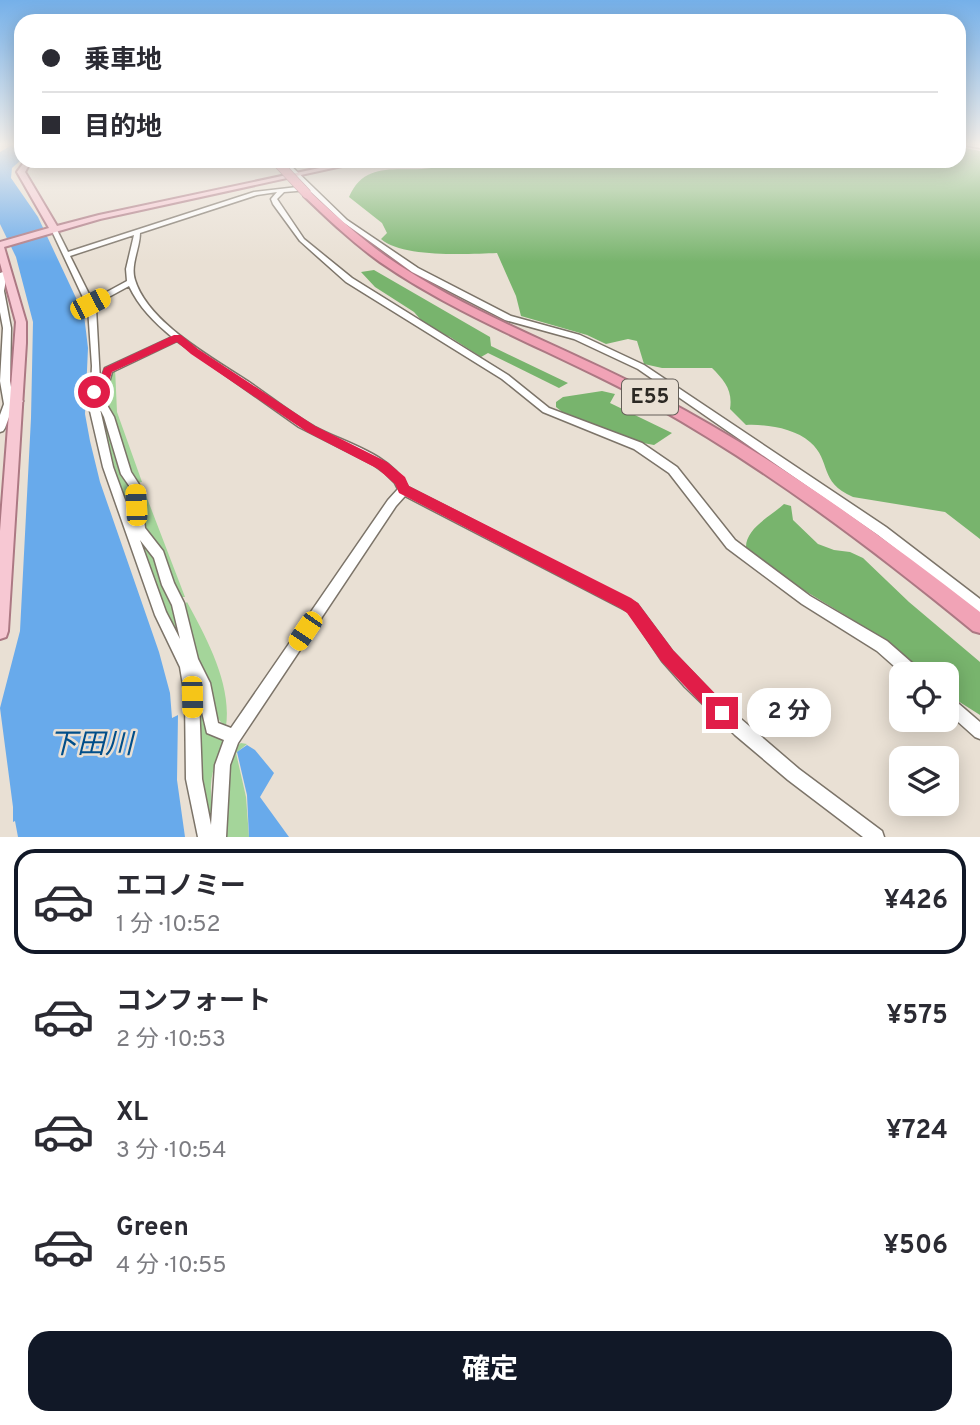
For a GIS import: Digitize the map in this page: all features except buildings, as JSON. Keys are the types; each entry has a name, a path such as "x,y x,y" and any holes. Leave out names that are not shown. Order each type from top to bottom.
{"highway":[{"name":"E55","path":"301,184 352,238 413,278 657,400 765,465 875,542 980,624"}],"main road":[{"path":"28,184 54,229"},
{"path":"0,632 13,403 21,322 4,272 1,245 137,208 253,184"}],"street":[{"path":"304,184 365,237 439,284 508,318 591,343 641,368 882,531 980,607"},
{"path":"66,255 256,193 272,189 309,191"},
{"path":"282,191 274,199 276,204 302,240 349,280 505,377 546,410 638,446 673,470 731,544 806,600 881,646 900,662"},
{"path":"54,229 90,304 99,433 108,467 135,528 161,615 203,683 212,728 232,736"},
{"path":"137,233 131,259 131,282 150,310 194,352 311,429 383,465 401,481 404,490 545,560 633,608 667,656 736,727 777,763 876,837"},
{"path":"90,304 131,282"},
{"path":"97,399 107,370 178,337"},
{"path":"97,399 109,417 126,474 135,486 135,528 159,555 168,585 178,603 189,663 194,779 206,837"},
{"path":"0,428 13,403"},
{"path":"218,837 220,769 232,736 243,724 392,503 404,490"},
{"path":"959,714 980,732"}],"green space":[{"path":"357,184 980,184 980,539 945,512 853,497 835,485 817,449 803,437 779,428 746,425 730,409 727,386 712,368 662,368 644,364 637,341 628,339 606,344 587,335 521,316 516,296 497,253 436,254 391,245 381,239 387,233 382,223 349,197"},
{"path":"374,270 490,337 491,346 568,383 559,388 488,353 481,357 450,337 428,328 414,312 375,287 361,272"},
{"path":"115,368 117,412 142,482 136,483 129,474 103,402 109,371"},
{"path":"602,391 615,394 610,403 672,433 654,445 643,443 566,415 556,407 556,402 563,397"},
{"path":"98,402 122,461 134,524 107,452"},
{"path":"142,485 185,597 180,597 140,528 138,488"},
{"path":"784,504 791,506 793,520 818,544 863,558 909,602 980,662 980,715 959,702 959,662 907,662 853,620 782,577 746,547 750,534"},
{"path":"137,532 163,576 175,608 188,658 164,608"},
{"path":"187,602 216,661 225,694 226,726 212,706 199,671 183,606"},
{"path":"199,680 208,731 224,741 212,778 211,829 197,757"},
{"path":"241,743 247,744 236,753 246,797 249,837 225,837 230,760"}],"water":[{"name":"下田川","path":"0,184 15,184 38,217 84,315 88,348 85,414 90,441 100,482 159,652 170,693 172,718 178,715 177,780 185,837 18,837 15,821 13,822 0,708 20,631 33,322 16,257 0,224"},
{"path":"247,745 255,750 274,773 260,797 289,837 249,837 247,795 237,752"}],"route":[{"path":"94,392 95,399 99,398 107,370 178,337 194,352 311,429 383,465 401,481 404,490 611,594 633,608 667,656 722,713"}]}
